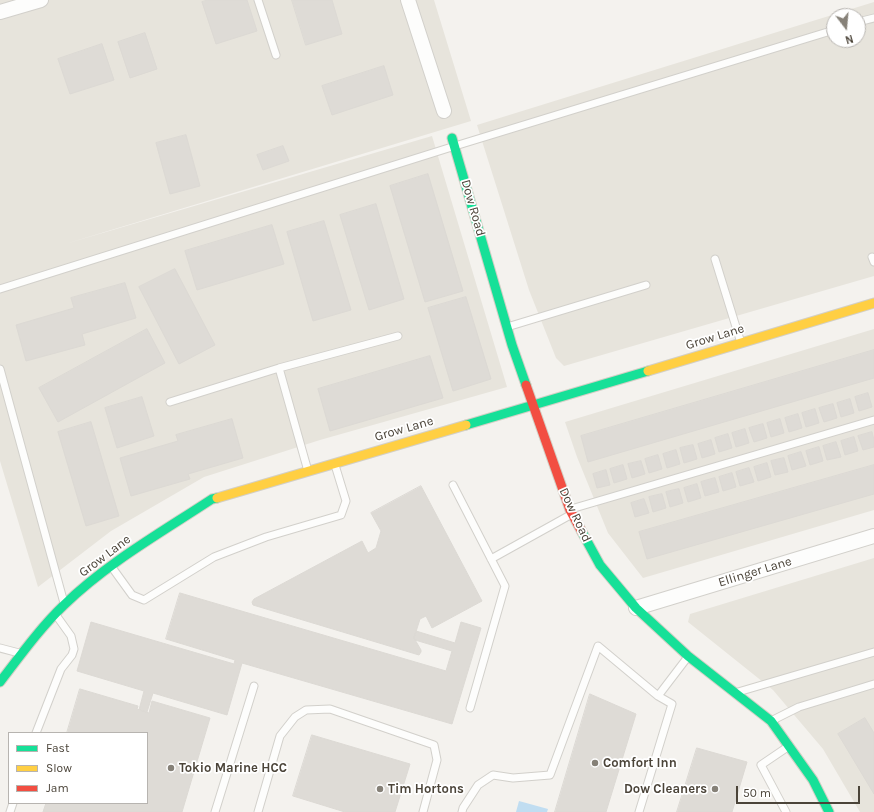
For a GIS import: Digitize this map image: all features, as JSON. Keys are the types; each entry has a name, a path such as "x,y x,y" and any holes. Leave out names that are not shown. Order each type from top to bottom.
{"street":[{"path":"0,12 41,0"},
{"path":"408,0 444,111"},
{"name":"Dow Road","path":"454,142 507,327 534,406 571,512 600,565 636,608 688,656 771,721 813,780 829,812"},
{"name":"Grow Lane","path":"0,682 21,654 64,605 110,566 212,499 534,406 874,303"},
{"name":"Ellinger Lane","path":"636,608 874,536"}],"lane":[{"path":"258,0 276,55"},
{"path":"0,289 415,159 454,142 479,139 826,32"},
{"path":"715,260 741,343"},
{"path":"507,327 646,285"},
{"path":"170,402 279,368 398,336"},
{"path":"279,368 308,471"},
{"path":"0,369 64,605"},
{"path":"491,558 571,512 874,420"},
{"path":"110,566 132,595 144,600 214,557 266,537 342,515 346,501 334,463"},
{"path":"453,485 505,586 470,708"},
{"path":"36,732 60,669 72,654 74,649 70,636 56,615"},
{"path":"462,812 478,785 493,775 513,778 550,776 598,646 658,696 672,704 639,812"},
{"path":"0,648 21,654"},
{"path":"735,693 874,652"},
{"path":"658,696 688,656"},
{"path":"771,721 799,707 874,684"},
{"path":"216,812 254,686"},
{"path":"258,812 280,736 295,717 306,710 330,709 434,745 437,760 423,812"},
{"path":"786,812 761,765 789,746"}],"shaded area":[{"path":"0,0 434,0 471,121 65,244 432,136 507,387 320,440 204,477 111,531 38,587 0,461"},
{"path":"874,2 874,276 564,366 556,358 529,290 477,125 826,17 826,48 866,48 866,8 855,8"},
{"path":"874,329 874,510 643,578 608,533 577,457 565,422"},
{"path":"874,558 874,812 860,812 823,749 773,690 688,622 690,614"}],"water":[{"path":"519,801 548,809 547,812 516,812"}],"building":[{"path":"208,0 247,0 257,31 216,44 202,2"},
{"path":"292,0 332,0 342,34 306,45"},
{"path":"145,33 157,69 130,78 118,42"},
{"path":"102,44 114,80 70,94 58,59"},
{"path":"384,66 393,95 332,115 322,86"},
{"path":"186,135 200,186 170,194 156,143"},
{"path":"283,146 289,161 263,170 257,155"},
{"path":"428,174 463,291 425,302 390,186"},
{"path":"376,204 404,299 369,310 340,215"},
{"path":"324,221 351,310 313,321 287,232"},
{"path":"272,225 284,264 197,290 185,251"},
{"path":"175,269 215,345 179,364 139,287"},
{"path":"125,283 136,318 82,334 85,345 26,361 16,325 74,308 71,298"},
{"path":"466,297 491,379 453,391 428,308"},
{"path":"147,329 165,363 58,422 39,388"},
{"path":"874,350 874,378 588,462 581,436"},
{"path":"430,356 443,398 330,431 318,389"},
{"path":"868,393 872,407 859,411 855,397"},
{"path":"142,397 154,436 117,448 105,408"},
{"path":"850,399 854,413 841,417 837,403"},
{"path":"833,404 837,418 824,422 819,408"},
{"path":"815,409 819,423 806,427 802,413"},
{"path":"798,414 802,428 789,432 785,418"},
{"path":"232,419 243,458 188,474 190,479 131,496 120,458 178,441 176,435"},
{"path":"780,419 784,433 771,437 767,423"},
{"path":"91,422 119,516 86,526 58,432"},
{"path":"763,424 767,438 754,442 749,428"},
{"path":"745,429 749,443 736,447 732,433"},
{"path":"872,432 874,447 863,450 858,436"},
{"path":"728,434 732,448 719,452 715,438"},
{"path":"854,437 858,451 845,455 841,441"},
{"path":"711,440 715,454 702,458 698,444"},
{"path":"836,442 841,457 827,460 823,446"},
{"path":"693,445 697,459 684,463 680,448"},
{"path":"819,447 823,461 810,465 806,451"},
{"path":"676,450 680,464 667,468 663,454"},
{"path":"801,452 806,466 792,470 788,456"},
{"path":"658,455 662,469 649,473 645,459"},
{"path":"784,458 788,472 775,475 771,461"},
{"path":"641,461 645,474 632,478 628,464"},
{"path":"767,463 771,477 758,481 754,467"},
{"path":"623,465 627,479 614,483 610,469"},
{"path":"874,465 874,494 647,559 639,532"},
{"path":"749,468 754,482 740,486 736,472"},
{"path":"606,470 610,485 597,488 593,474"},
{"path":"732,473 736,487 723,491 719,477"},
{"path":"715,478 719,492 705,496 701,482"},
{"path":"697,484 701,498 688,502 684,488"},
{"path":"421,486 482,601 432,628 426,616 420,619 414,638 421,650 419,655 253,605 252,602 254,599 362,541 368,553 376,548 381,531 371,513"},
{"path":"679,489 683,503 670,507 666,492"},
{"path":"662,494 666,508 653,512 649,497"},
{"path":"644,499 649,513 635,517 631,503"},
{"path":"180,593 446,671 452,651 415,640 414,638 416,631 455,643 461,622 481,628 452,724 242,663 227,715 153,693 147,712 139,710 144,691 77,671 91,622 234,664 235,660 166,639"},
{"name":"Tokio Marine HCC","path":"80,689 138,706 137,709 149,713 152,701 210,718 182,812 43,812 46,804 148,804 148,732 67,732"},
{"name":"Comfort Inn","path":"590,694 636,714 606,812 555,812"},
{"path":"865,718 874,733 874,794 838,734"},
{"path":"312,735 410,764 395,812 345,812 293,796"},
{"path":"697,748 747,762 732,812 677,812"}],"traffic: fast":[{"path":"452,138 512,345 526,385"},
{"path":"466,425 648,371"},
{"path":"0,682 30,642 47,623 64,605 98,575 212,499 217,498"},
{"path":"582,532 600,565 636,608 688,656 771,721 813,780 829,812"}],"traffic: slow":[{"path":"648,371 874,303"},
{"path":"217,498 466,425"}],"traffic: jam":[{"path":"526,385 570,510 582,532"}],"place":[{"name":"Comfort Inn","path":"595,763"},
{"name":"Tokio Marine HCC","path":"171,768"},
{"name":"Tim Hortons","path":"380,789"},
{"name":"Dow Cleaners","path":"715,789"}]}
